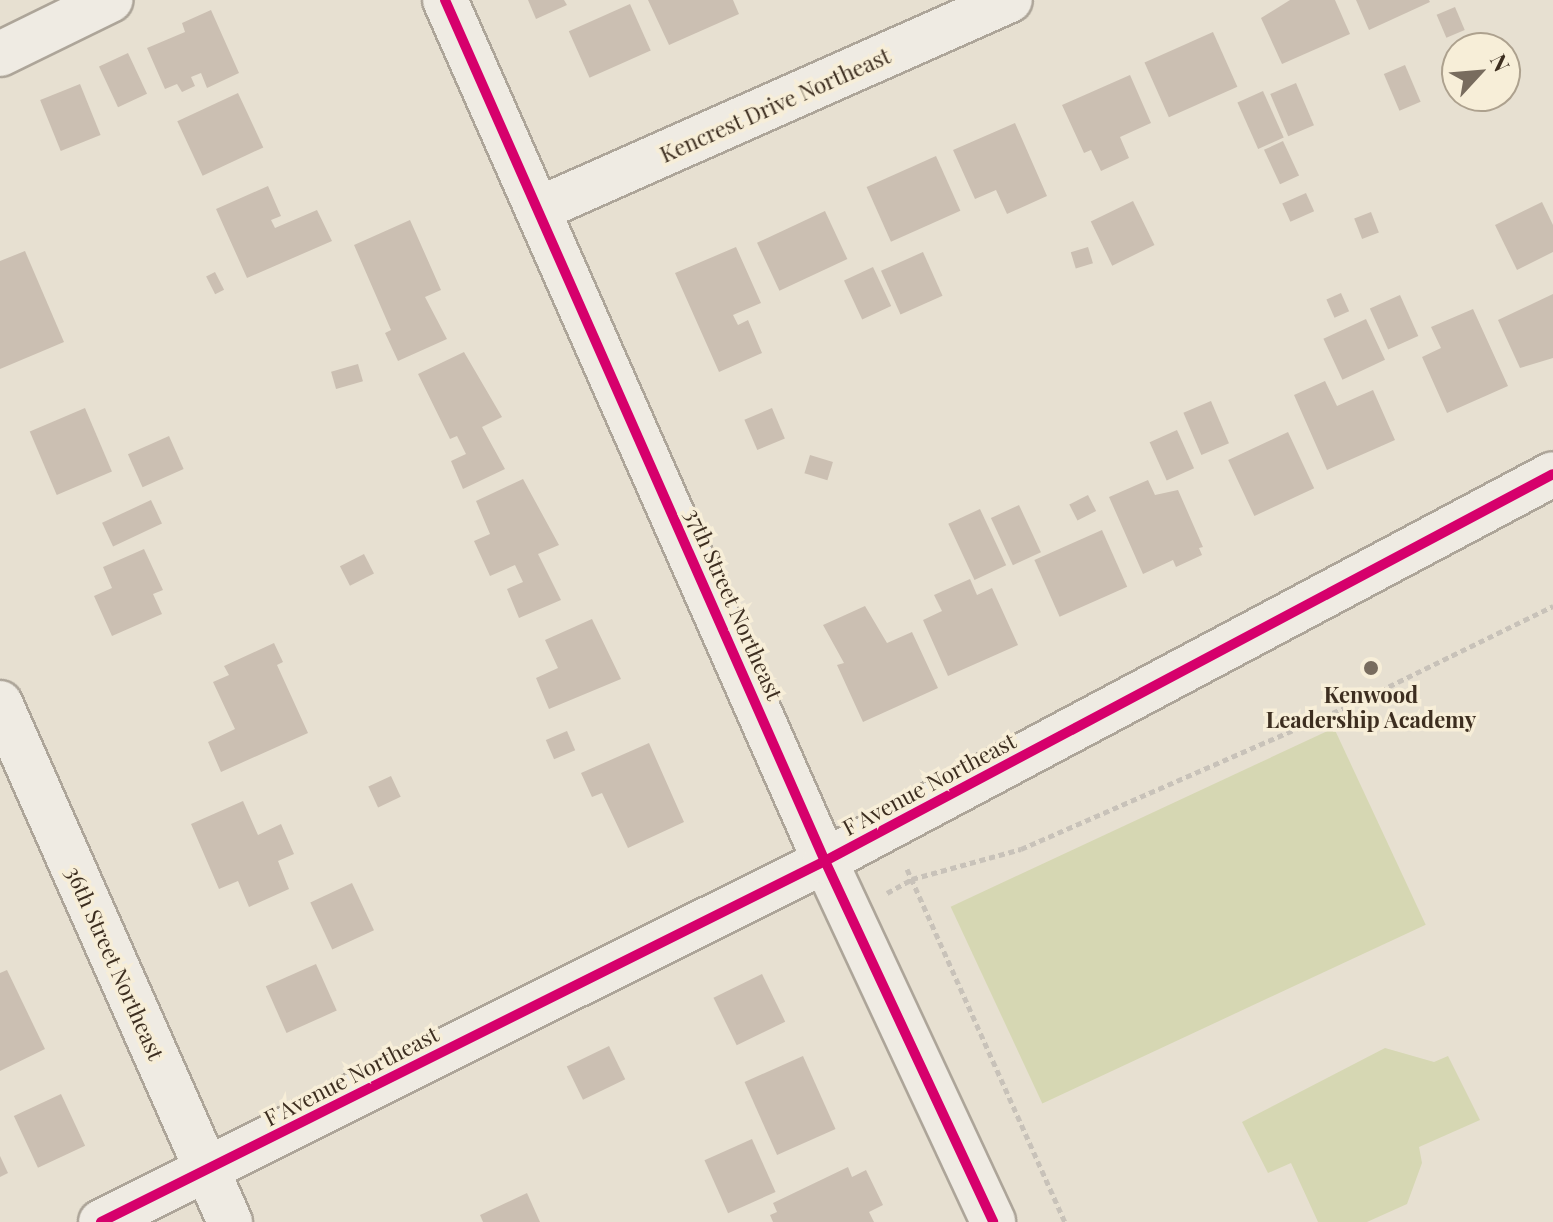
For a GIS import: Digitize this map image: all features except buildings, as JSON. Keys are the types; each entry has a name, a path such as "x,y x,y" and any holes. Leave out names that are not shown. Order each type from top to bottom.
{"street":[{"path":"0,54 110,0"},
{"name":"37th Street Northeast","path":"445,0 825,861 993,1222"},
{"name":"Kencrest Drive Northeast","path":"539,209 1010,0"},
{"name":"F Avenue Northeast","path":"101,1222 825,861 1553,474"},
{"name":"36th Street Northeast","path":"0,703 230,1222"}],"path":[{"path":"886,894 912,879 1021,849 1353,704 1553,606"},
{"path":"906,867 1065,1222"}],"green space":[{"path":"1334,728 1426,925 1042,1103 951,907"},
{"path":"1385,1048 1434,1062 1448,1056 1480,1120 1419,1147 1422,1163 1407,1204 1367,1222 1318,1222 1291,1163 1268,1173 1242,1122"}],"cycle path":[{"path":"445,0 825,861 993,1222"},
{"path":"101,1222 825,861 1553,474"}],"place":[{"name":"Kenwood Leadership Academy","path":"1371,668"}]}
